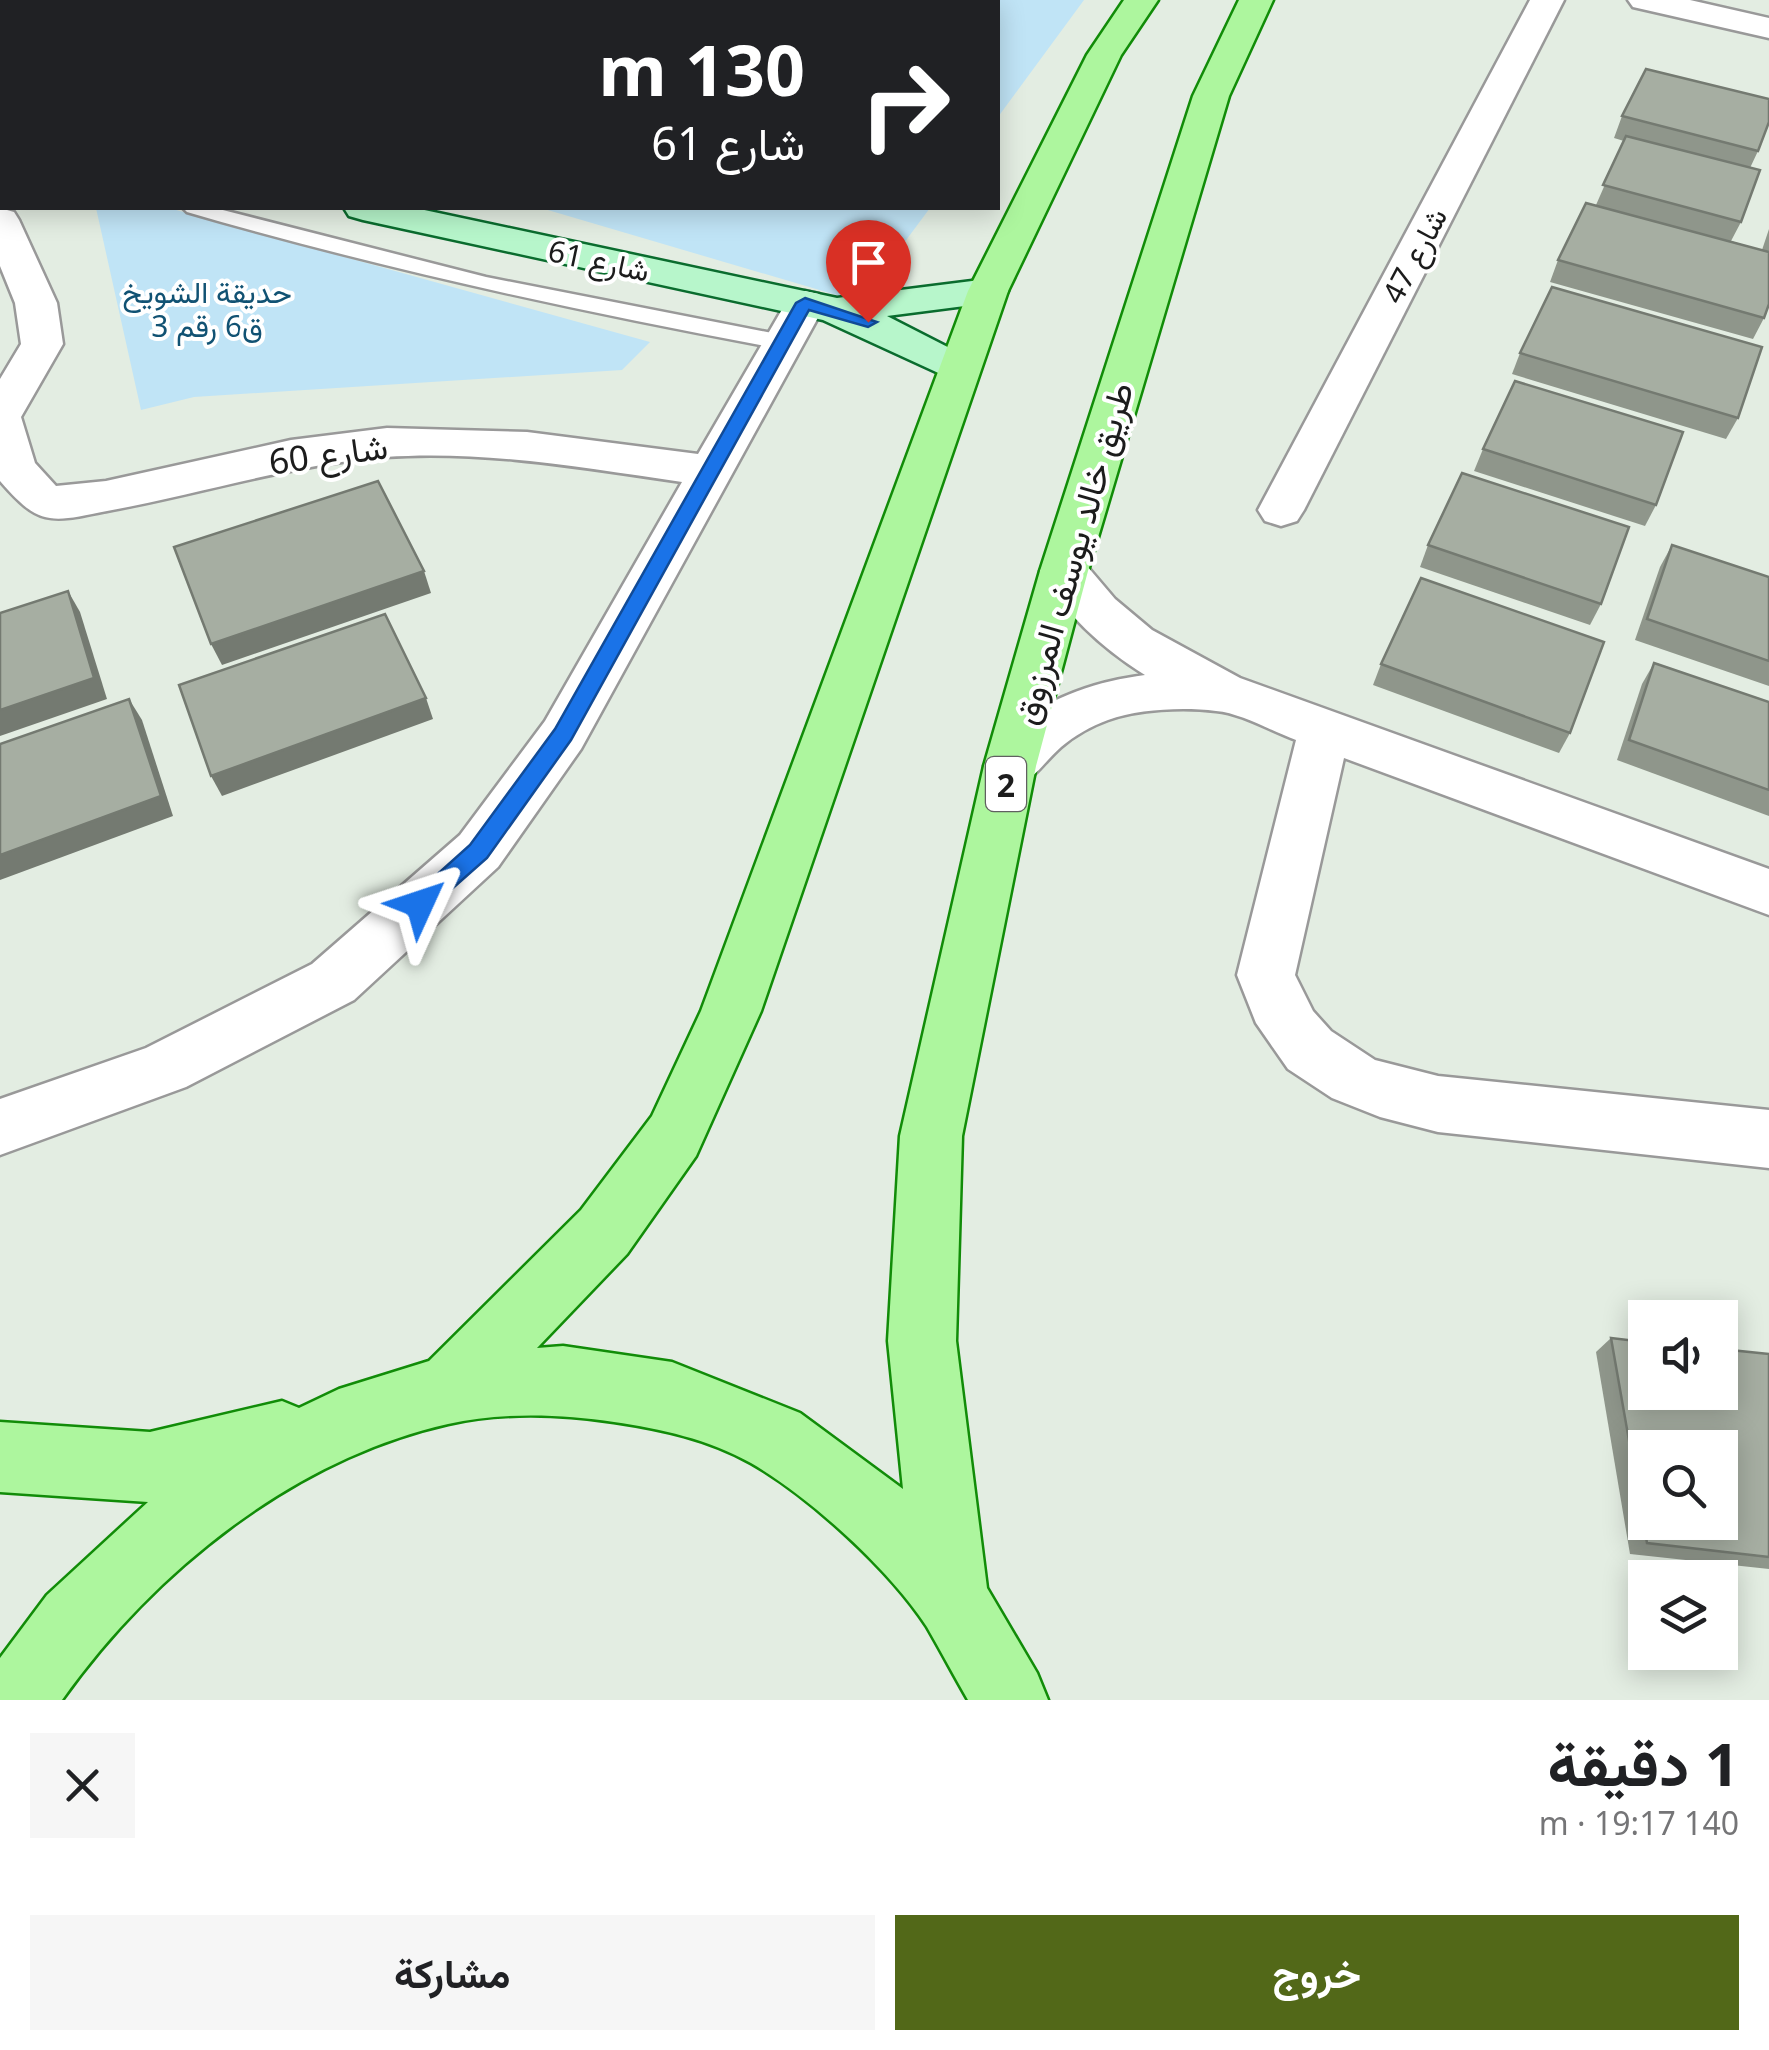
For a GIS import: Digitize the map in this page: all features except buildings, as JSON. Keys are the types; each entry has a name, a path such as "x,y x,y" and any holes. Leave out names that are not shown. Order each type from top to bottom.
{"main road":[{"path":"450,1389 604,1232 674,1136 731,1011 988,290 1104,55 1141,0"},
{"name":"طريق خالد يوسف المرزوق","path":"951,1598 922,1341 930,1136 1010,766 1064,570 1211,96 1256,0"},
{"path":"0,1457 150,1467 339,1424 450,1389 563,1380 672,1396 774,1438 869,1505 951,1598 1010,1699"},
{"path":"16,1700 72,1621 201,1502 339,1424"}],"street":[{"name":"شارع 47","path":"1281,510 1547,0"},
{"path":"1644,0 1769,28"},
{"name":"شارع 61","path":"371,210 807,318 900,336 958,369"},
{"name":"شارع 60","path":"0,220 36,303 42,344 0,418 14,468 44,502 86,502 208,472 343,446 510,444 711,471"},
{"name":"شارع 61","path":"807,318 988,290"},
{"path":"0,1127 165,1068 333,982 478,851 563,734 711,471 807,318"},
{"path":"1064,570 1090,606 1126,639 1170,668 1222,692 1769,892"},
{"path":"1010,766 1049,728 1100,702 1159,690 1222,692"},
{"path":"1324,731 1266,975 1275,1006 1313,1053 1352,1080 1384,1093 1438,1104 1769,1139"}],"lane":[{"path":"201,210 398,266 552,300 807,318"}],"green space":[{"path":"1000,0 1084,0 1000,114"},
{"name":"حديقة الشويخ ق6 رقم 3","path":"96,210 176,210 650,342 622,370 194,397 141,410"},
{"path":"548,210 929,210 860,302"}],"route":[{"path":"420,904 478,851 563,734 805,303 868,322"}]}
